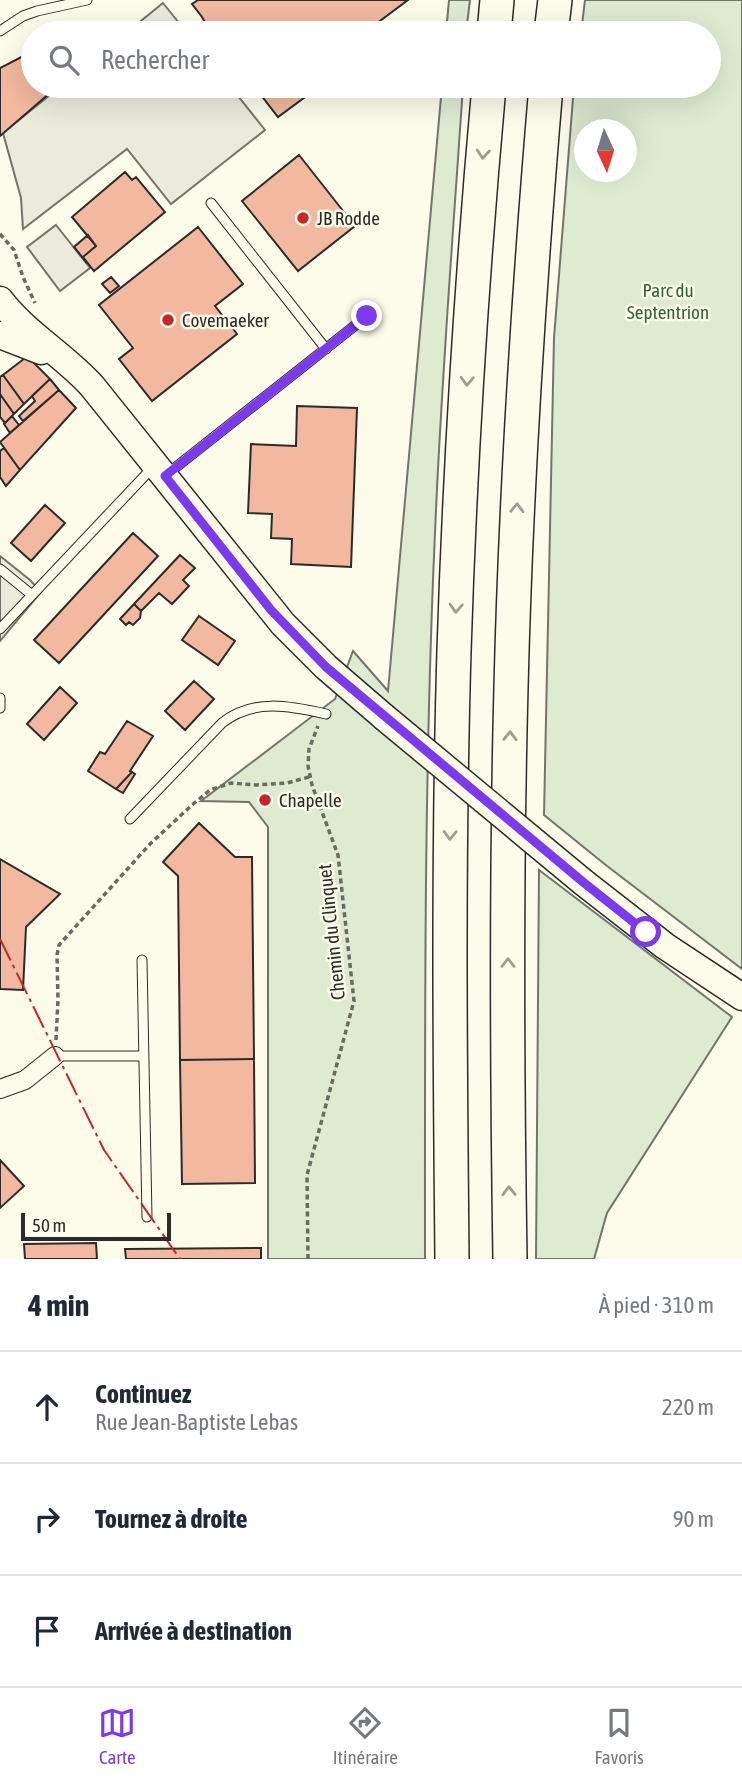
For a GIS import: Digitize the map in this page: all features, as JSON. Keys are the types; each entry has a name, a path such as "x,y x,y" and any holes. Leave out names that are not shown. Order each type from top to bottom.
{"highway":[{"path":"495,21 497,0"},
{"path":"552,21 555,0"},
{"path":"452,1259 450,842 454,650 467,370 488,98"},
{"path":"510,1259 508,869 513,611 529,301 545,98"}],"main road":[{"path":"0,300 24,327 78,371 92,386 283,624 326,667 583,882 665,946 742,997"},
{"path":"0,335 62,359"}],"street":[{"path":"0,1089 25,1080 55,1056"}],"lane":[{"path":"0,31 23,16 37,11 87,0"},
{"path":"211,203 326,349"},
{"path":"0,629 160,470 367,316"},
{"path":"0,569 32,595"},
{"path":"0,698 0,708"},
{"path":"131,819 232,715 263,706 296,708 326,714"},
{"path":"142,960 147,1217"},
{"path":"55,1056 144,1056"}],"path":[{"name":"Chemin du Clinquet","path":"308,1259 307,1175 354,1001 338,855 308,766 309,749 317,729"},
{"path":"55,1056 59,945 150,844 210,790 231,783 287,783 310,777"}],"green space":[{"path":"449,0 470,0 467,21 447,21"},
{"name":"Parc du Septentrion","path":"585,0 742,0 742,969 544,815 554,338 573,98 721,98 721,21 582,21"},
{"path":"441,98 462,98 440,421 431,624 426,896 425,1259 268,1259 268,827 249,802 201,801 335,699 353,651 388,691"},
{"path":"539,870 732,1017 607,1213 594,1259 536,1259"}],"shaded area":[{"path":"163,3 177,21 141,21"},
{"path":"46,98 240,98 265,130 171,204 127,149 23,229 21,198 3,133"},
{"path":"56,225 90,268 60,291 27,247"},
{"path":"0,556 41,592 0,641"}],"building":[{"path":"198,0 408,0 380,21 204,21 192,4"},
{"path":"21,57 21,98 44,98 0,136 0,68"},
{"path":"263,98 304,98 278,117"},
{"path":"299,155 355,226 298,271 242,201"},
{"path":"125,172 132,180 136,177 165,212 94,271 83,257 96,246 72,217"},
{"name":"Covemaeker","path":"198,227 243,284 215,306 237,334 152,401 119,359 133,348 99,305"},
{"path":"88,235 96,246 83,257 87,263 74,247"},
{"path":"111,277 119,286 110,293 102,284"},
{"path":"25,358 31,360 50,379 24,404 3,375"},
{"path":"3,375 24,404 14,414 0,394 0,377"},
{"path":"50,379 59,390 23,421 19,416 35,401 32,396"},
{"path":"59,390 76,408 20,470 0,442"},
{"path":"0,394 14,414 5,423 0,417"},
{"path":"297,406 357,408 351,567 291,564 292,539 271,538 272,514 248,513 251,444 296,446"},
{"path":"12,416 19,425 10,433 4,424"},
{"path":"4,448 20,470 6,486 0,477 0,451"},
{"path":"45,505 65,523 31,561 11,543"},
{"path":"133,533 158,556 59,663 34,640"},
{"path":"180,555 195,568 183,580 189,586 172,604 159,593 141,611 134,604"},
{"path":"134,604 141,611 140,618 133,625 129,622 126,625 120,619"},
{"path":"199,616 235,641 218,665 182,640"},
{"path":"194,681 214,699 185,730 165,711"},
{"path":"60,687 77,703 44,740 27,724"},
{"path":"127,721 153,736 130,771 132,772 116,789 88,771 100,752 105,754"},
{"path":"132,772 135,774 123,793 116,789"},
{"path":"199,823 235,857 252,857 254,1059 180,1060 178,876 163,862"},
{"path":"0,859 60,894 26,927 23,990 0,989"},
{"path":"254,1059 255,1183 182,1184 180,1060"},
{"path":"0,1160 24,1186 0,1208"},
{"path":"96,1243 97,1259 25,1259 24,1244"},
{"path":"261,1248 261,1259 126,1259 125,1249"}],"power":[{"path":"0,939 104,1150 180,1259"}],"place":[{"name":"JB Rodde","path":"303,218"},
{"name":"Covemaeker","path":"168,320"},
{"name":"Chapelle","path":"265,800"}],"route":[{"path":"367,316 165,476 271,610 347,687 646,932"}]}
